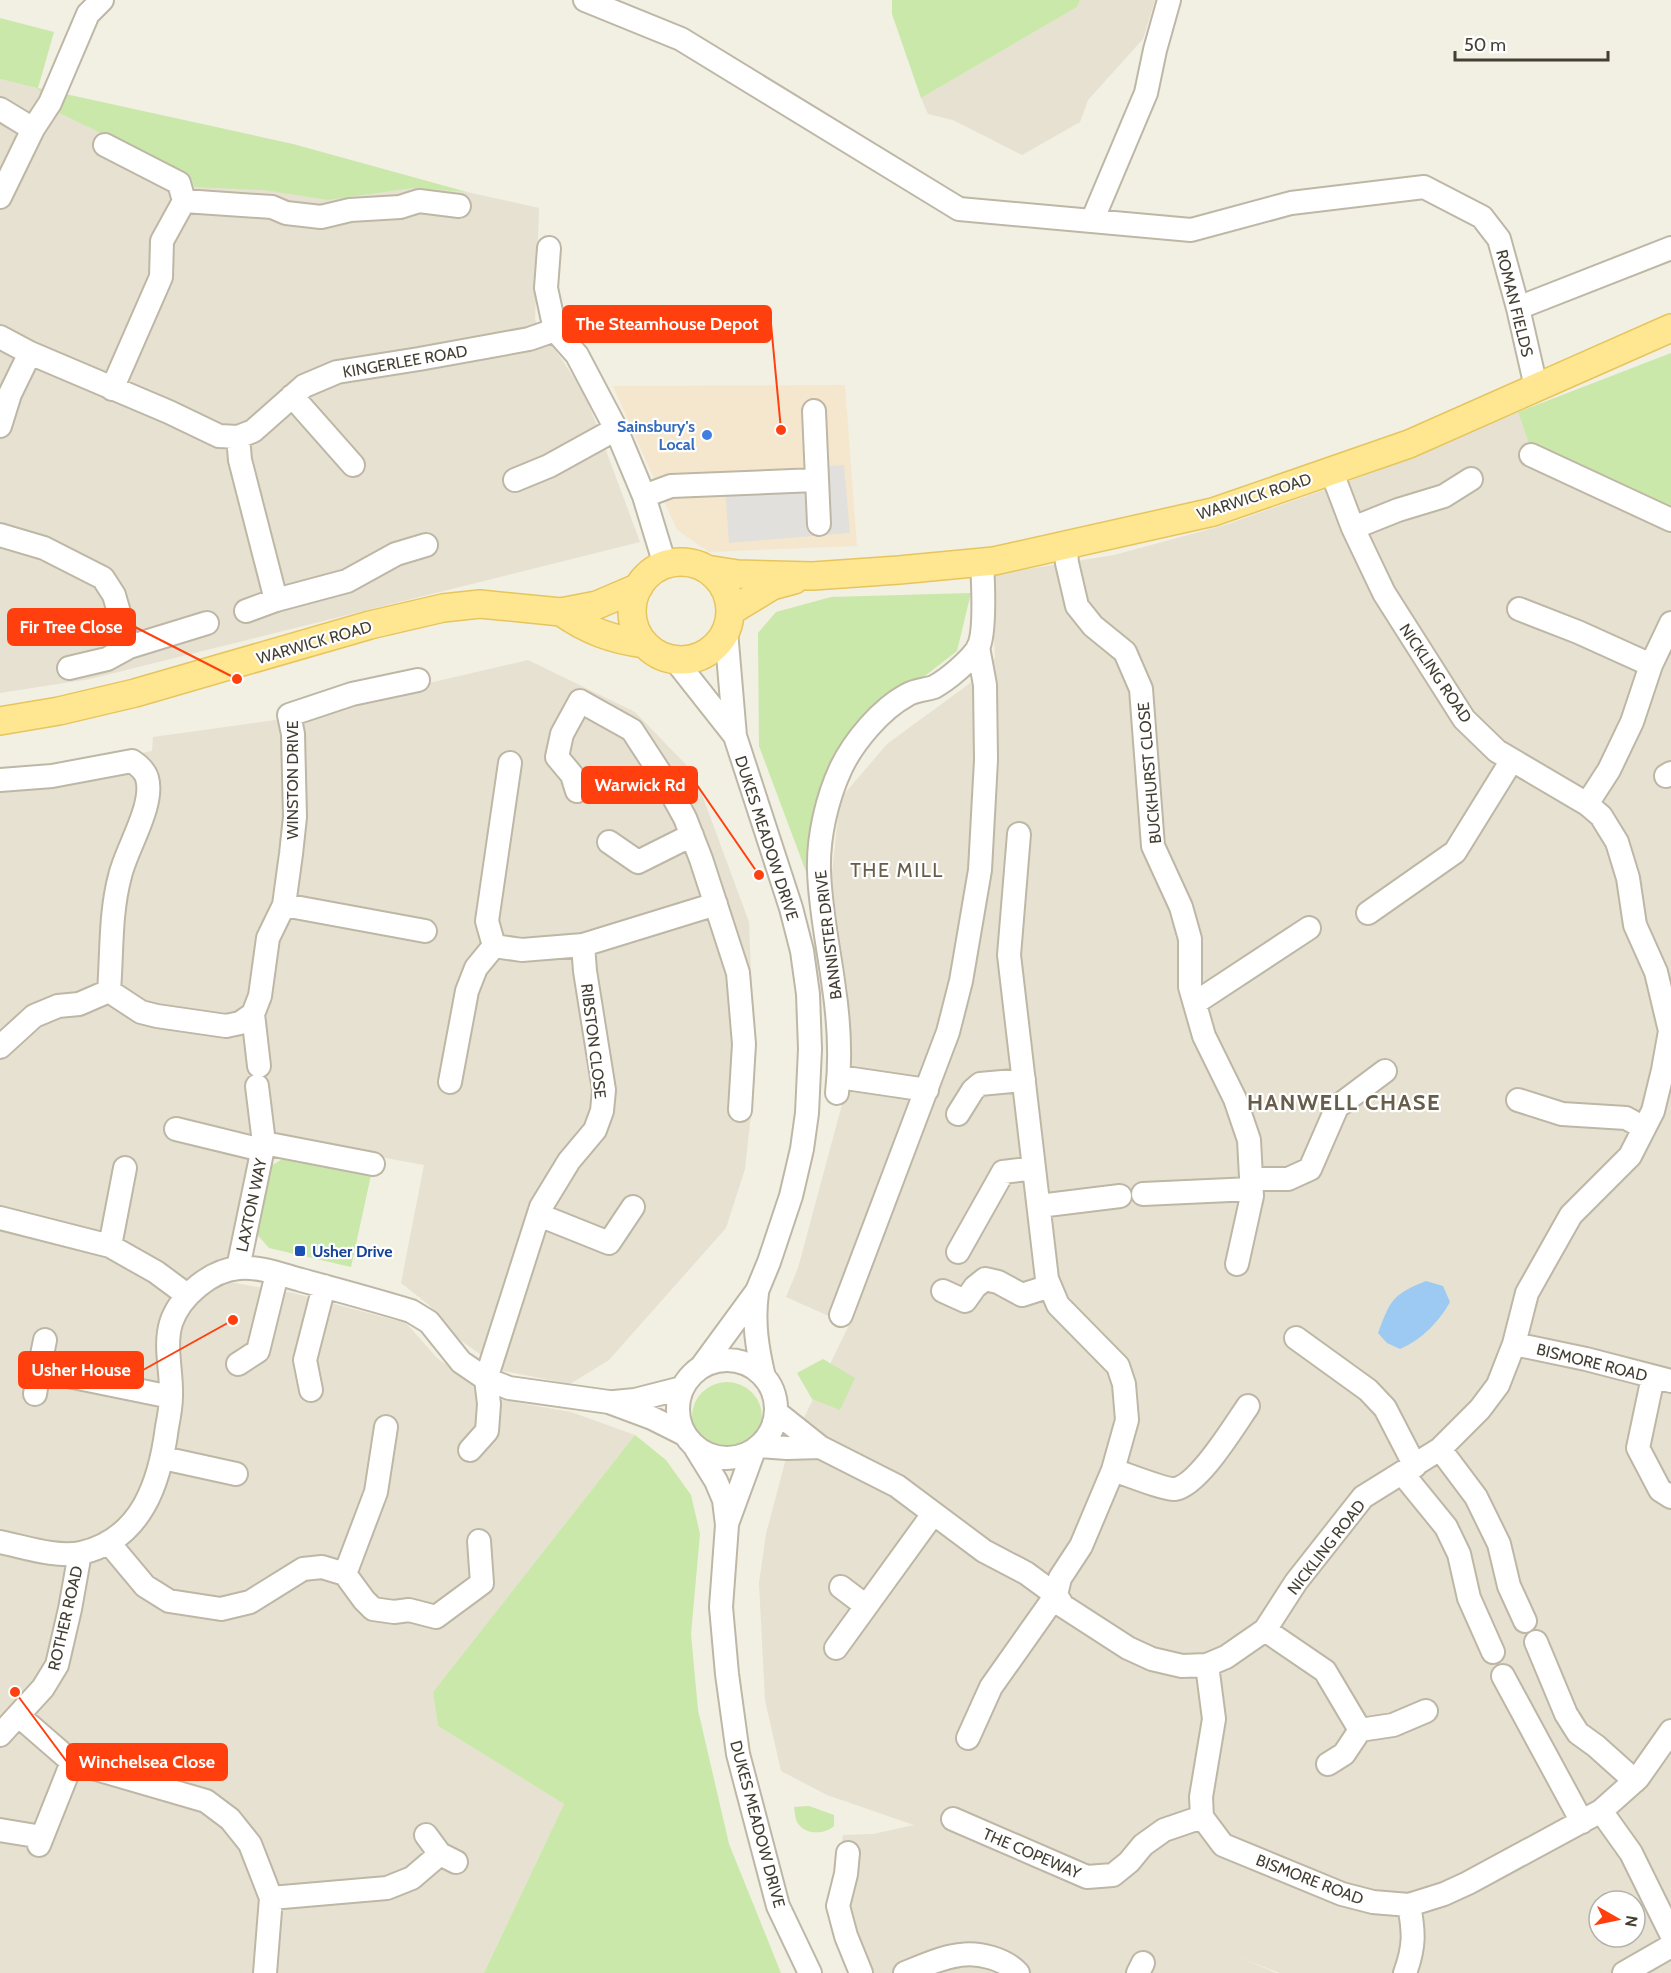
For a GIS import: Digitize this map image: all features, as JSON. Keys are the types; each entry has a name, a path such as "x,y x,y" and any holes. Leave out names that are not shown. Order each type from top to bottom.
{"main road":[{"name":"WARWICK ROAD","path":"706,569 738,574 813,576 994,561 1213,512 1409,444 1671,328"},
{"path":"679,562 693,563 706,569 718,579 726,592 728,621 717,644 705,654 690,659 675,660 664,657 644,644 636,631 632,616 633,601 639,587 655,570 665,565 679,562"},
{"name":"WARWICK ROAD","path":"728,621 772,586 813,576"},
{"name":"WARWICK ROAD","path":"0,721 59,711 135,693 370,625 444,608 480,604 561,612 597,605 639,587"},
{"name":"WARWICK ROAD","path":"561,612 583,627 600,634 644,644"}],"street":[{"path":"0,197 33,129 50,103 88,14 102,0"},
{"path":"585,0 681,39 959,209 1092,221 1146,93 1169,0"},
{"path":"0,109 33,129"},
{"path":"105,145 179,183 184,201 162,241 161,276 112,389"},
{"name":"ROMAN FIELDS","path":"1092,221 1191,230 1291,203 1424,187 1482,217 1498,239 1518,308 1536,387"},
{"path":"184,201 272,207 286,213 321,217 350,210 400,207 419,201 459,206"},
{"path":"549,248 546,288 555,330 577,355 616,429 644,496 665,565"},
{"path":"1518,308 1671,248"},
{"name":"KINGERLEE ROAD","path":"238,437 253,431 304,386 337,372 518,341 555,330"},
{"path":"0,337 219,436 238,437 240,460 276,600"},
{"path":"0,426 10,394 30,352"},
{"path":"292,396 353,465"},
{"path":"814,411 819,524"},
{"path":"515,480 549,466 616,429"},
{"path":"1532,455 1671,520"},
{"name":"NICKLING ROAD","path":"776,1412 820,1447 897,1486 984,1551 1026,1573 1056,1595 1063,1606 1128,1648 1152,1659 1182,1666 1207,1665 1226,1657 1265,1630 1296,1582 1363,1497 1440,1449 1480,1410 1498,1385 1514,1344 1527,1293 1571,1215 1630,1156 1653,1111 1664,1070 1670,1032 1663,970 1635,925 1628,878 1617,842 1600,816 1587,804 1497,750 1464,719 1384,593 1353,528 1331,471"},
{"path":"1353,528 1398,510 1444,496 1471,479"},
{"path":"644,496 671,486 816,480"},
{"path":"0,535 44,548 103,578 114,595 129,647"},
{"name":"BUCKHURST CLOSE","path":"1065,544 1077,606 1093,626 1125,652 1142,689 1153,846 1181,907 1190,939 1190,987 1204,1036 1235,1100 1249,1140 1252,1196 1236,1264"},
{"path":"246,611 347,580 396,554 426,546"},
{"path":"841,1315 948,1032 961,981 980,870 986,760 985,686 978,647 983,621 982,562"},
{"path":"1519,609 1578,632 1651,665"},
{"name":"DUKES MEADOW DRIVE","path":"702,1366 757,1291 769,1262 791,1196 802,1149 807,1113 810,1049 808,994 802,951 791,909 735,736 728,621"},
{"path":"69,668 107,659 129,647 207,623"},
{"path":"1587,804 1609,770 1632,722 1651,665 1671,623"},
{"name":"BANNISTER DRIVE","path":"927,1090 838,1085 838,1024 819,869 823,830 841,768 881,713 909,694 933,687 956,673 978,647"},
{"name":"DUKES MEADOW DRIVE","path":"675,660 735,736"},
{"name":"WINSTON DRIVE","path":"253,1014 260,996 268,938 284,905 295,817 294,735 289,715 352,694 418,680"},
{"path":"577,791 572,775 557,757 562,734 580,701 632,730 662,776 692,835 738,973 744,1044 740,1110"},
{"path":"1368,913 1455,852 1512,760"},
{"path":"0,780 52,776 132,761 139,766 147,778 147,796 141,819 120,874 117,890 109,991"},
{"path":"494,946 486,921 510,763"},
{"path":"968,1738 991,1687 1056,1595 1060,1578 1081,1546 1113,1470 1127,1420 1124,1384 1118,1366 1058,1305 1047,1279 1009,955 1019,834"},
{"path":"609,842 638,862 692,835"},
{"path":"494,946 522,950 583,945 716,904"},
{"path":"284,905 425,931"},
{"path":"1195,1003 1309,928"},
{"name":"RIBSTON CLOSE","path":"486,1379 541,1207 569,1161 595,1130 602,1111 604,1090 583,945"},
{"path":"450,1082 467,991 476,968 494,946"},
{"path":"109,991 141,1012 157,1016 226,1026 240,1023 253,1014"},
{"path":"3,1039 34,1016 58,1006 79,1004 109,991"},
{"name":"LAXTON WAY","path":"238,1268 263,1146 253,1014"},
{"path":"1143,1194 1288,1179 1310,1169 1337,1107 1385,1071"},
{"path":"958,1114 973,1089 980,1084 1024,1080"},
{"path":"1518,1100 1562,1114 1626,1118 1644,1128"},
{"path":"176,1129 263,1146"},
{"name":"LAXTON WAY","path":"263,1146 374,1164"},
{"path":"110,1246 125,1168"},
{"path":"958,1252 1003,1172 1034,1168"},
{"path":"1039,1206 1120,1196"},
{"path":"539,1215 609,1243 633,1207"},
{"path":"0,1218 110,1246 156,1272 187,1295"},
{"path":"0,1542 57,1553 80,1553 109,1543 134,1522 148,1500 163,1458 171,1397 169,1348 171,1323 187,1295 203,1282 238,1268 277,1274 411,1311 429,1322 461,1362 486,1379 509,1388 609,1402 635,1400 682,1388"},
{"path":"238,1364 258,1351 277,1274"},
{"path":"943,1291 965,1300 985,1279 998,1282 1022,1295 1050,1286"},
{"path":"311,1390 304,1360 324,1286"},
{"name":"DUKES MEADOW DRIVE","path":"757,1291 754,1316 757,1346 764,1377"},
{"path":"1296,1338 1368,1390 1385,1407 1409,1470 1446,1527 1459,1554 1469,1598 1493,1652"},
{"path":"35,1394 45,1340"},
{"name":"BISMORE ROAD","path":"1514,1344 1586,1359 1662,1379"},
{"path":"609,1402 652,1418 689,1441 706,1455 734,1458 757,1448 771,1432 776,1412 773,1392 764,1377 756,1369 735,1360 724,1360 702,1366 687,1379 677,1403 678,1419 689,1441"},
{"path":"39,1370 171,1397"},
{"path":"470,1450 487,1431 489,1404 486,1379"},
{"path":"1662,1379 1638,1448 1660,1490 1671,1497"},
{"path":"1113,1470 1173,1489 1185,1486 1198,1475 1248,1406"},
{"path":"345,1574 376,1492 386,1427"},
{"name":"DUKES MEADOW DRIVE","path":"689,1441 716,1481 724,1500 727,1525 721,1607 738,1754 778,1906 810,1973"},
{"name":"NICKLING ROAD","path":"757,1448 820,1447"},
{"name":"DUKES MEADOW DRIVE","path":"727,1525 757,1448"},
{"path":"1440,1449 1481,1506 1499,1544 1509,1586 1525,1621"},
{"path":"163,1458 236,1474"},
{"path":"836,1648 933,1514"},
{"path":"109,1543 145,1586 169,1600 191,1605 221,1609 250,1602 303,1569 322,1567 345,1574 373,1609 394,1612 409,1610 436,1617 482,1584 479,1541"},
{"name":"ROTHER ROAD","path":"0,1735 43,1688 57,1665 80,1553"},
{"path":"841,1587 866,1606"},
{"path":"1265,1630 1325,1671 1360,1731"},
{"path":"1536,1642 1566,1714 1578,1733 1635,1780"},
{"path":"1202,1817 1201,1797 1214,1719 1207,1665"},
{"path":"1503,1676 1591,1817 1631,1853 1671,1934"},
{"path":"1328,1764 1344,1754 1360,1731 1393,1725 1426,1711"},
{"path":"19,1716 72,1762 206,1801 230,1819 250,1844 271,1898 265,1973"},
{"name":"BISMORE ROAD","path":"1202,1817 1222,1845 1342,1894 1373,1902 1410,1905 1468,1883 1591,1817 1635,1780 1671,1731"},
{"path":"0,1830 41,1841 72,1762"},
{"name":"THE COPEWAY","path":"953,1819 1087,1877 1113,1875 1129,1862 1143,1845 1164,1830 1202,1817"},
{"path":"271,1898 387,1888 412,1878 448,1858 426,1835"},
{"path":"848,1853 846,1874 838,1906 846,1935 861,1973"},
{"path":"1405,1973 1410,1960 1414,1935 1410,1905"},
{"path":"1624,1973 1671,1946"},
{"path":"905,1973 961,1954 989,1957 1012,1966 1018,1973"}],"shaded area":[{"path":"1080,0 1155,0 1143,39 1088,100 1080,122 1022,155 953,120 928,114 921,98 1077,7"},
{"path":"0,79 37,88 61,114 190,176 328,200 414,188 467,192 539,208 535,320 585,394 640,542 90,679 0,693"},
{"path":"845,385 857,546 709,552 677,530 613,386"},
{"name":"HANWELL CHASE","path":"1518,412 1529,444 1671,511 1671,1973 1279,1973 1232,1954 1276,1973 855,1973 830,1911 843,1835 873,1834 914,1825 827,1795 781,1771 765,1700 759,1583 766,1534 788,1451 849,1325 786,1297 798,1268 847,1086 848,991 831,882 840,799 887,744 984,673 995,658 991,575 1114,555 1225,525 1372,473"},
{"path":"844,465 850,533 729,543 724,474"},
{"path":"528,660 635,712 694,773 749,922 755,1077 745,1169 726,1228 609,1360 570,1384 504,1371 460,1340 429,1305 401,1283 424,1165 257,1134 229,1282 293,1293 406,1323 437,1358 491,1398 571,1412 635,1435 433,1692 438,1726 564,1804 484,1973 0,1973 0,770 59,769 152,751 153,737 318,714 429,683"}],"green space":[{"path":"892,0 1080,0 1077,7 921,98 892,14"},
{"path":"0,18 54,32 38,88 293,144 467,192 414,188 328,200 264,190 195,187 190,176 61,114 37,88 0,79"},
{"path":"1671,353 1671,511 1529,444 1518,412"},
{"path":"971,593 957,651 858,728 811,885 759,746 758,633 776,612 831,597"},
{"path":"286,1157 371,1175 351,1267 269,1248 255,1232 269,1167"},
{"path":"823,1359 855,1378 840,1410 812,1399 797,1373"},
{"path":"720,1382 734,1382 747,1388 756,1397 762,1410 760,1430 752,1442 734,1452 720,1452 707,1446 698,1437 692,1424 692,1410 698,1397 707,1388"},
{"path":"635,1435 666,1460 691,1495 700,1534 691,1634 698,1710 729,1844 781,1973 484,1973 564,1804 438,1726 433,1692"},
{"path":"809,1806 834,1815 834,1826 825,1831 814,1832 800,1826 796,1820 794,1807"}],"water":[{"path":"1426,1281 1443,1286 1450,1302 1446,1309 1429,1330 1415,1341 1400,1349 1387,1343 1378,1333 1390,1305 1406,1290"}],"place":[{"name":"The Steamhouse Depot","path":"781,430"},
{"name":"Sainsbury's Local","path":"707,435"},
{"name":"Fir Tree Close","path":"237,679"},
{"name":"Warwick Rd","path":"759,875"},
{"name":"Usher Drive","path":"300,1251"},
{"name":"Usher House","path":"233,1320"},
{"name":"Winchelsea Close","path":"15,1692"}],"district":[{"name":"THE MILL","path":"897,870"},
{"name":"HANWELL CHASE","path":"1344,1102"}]}
